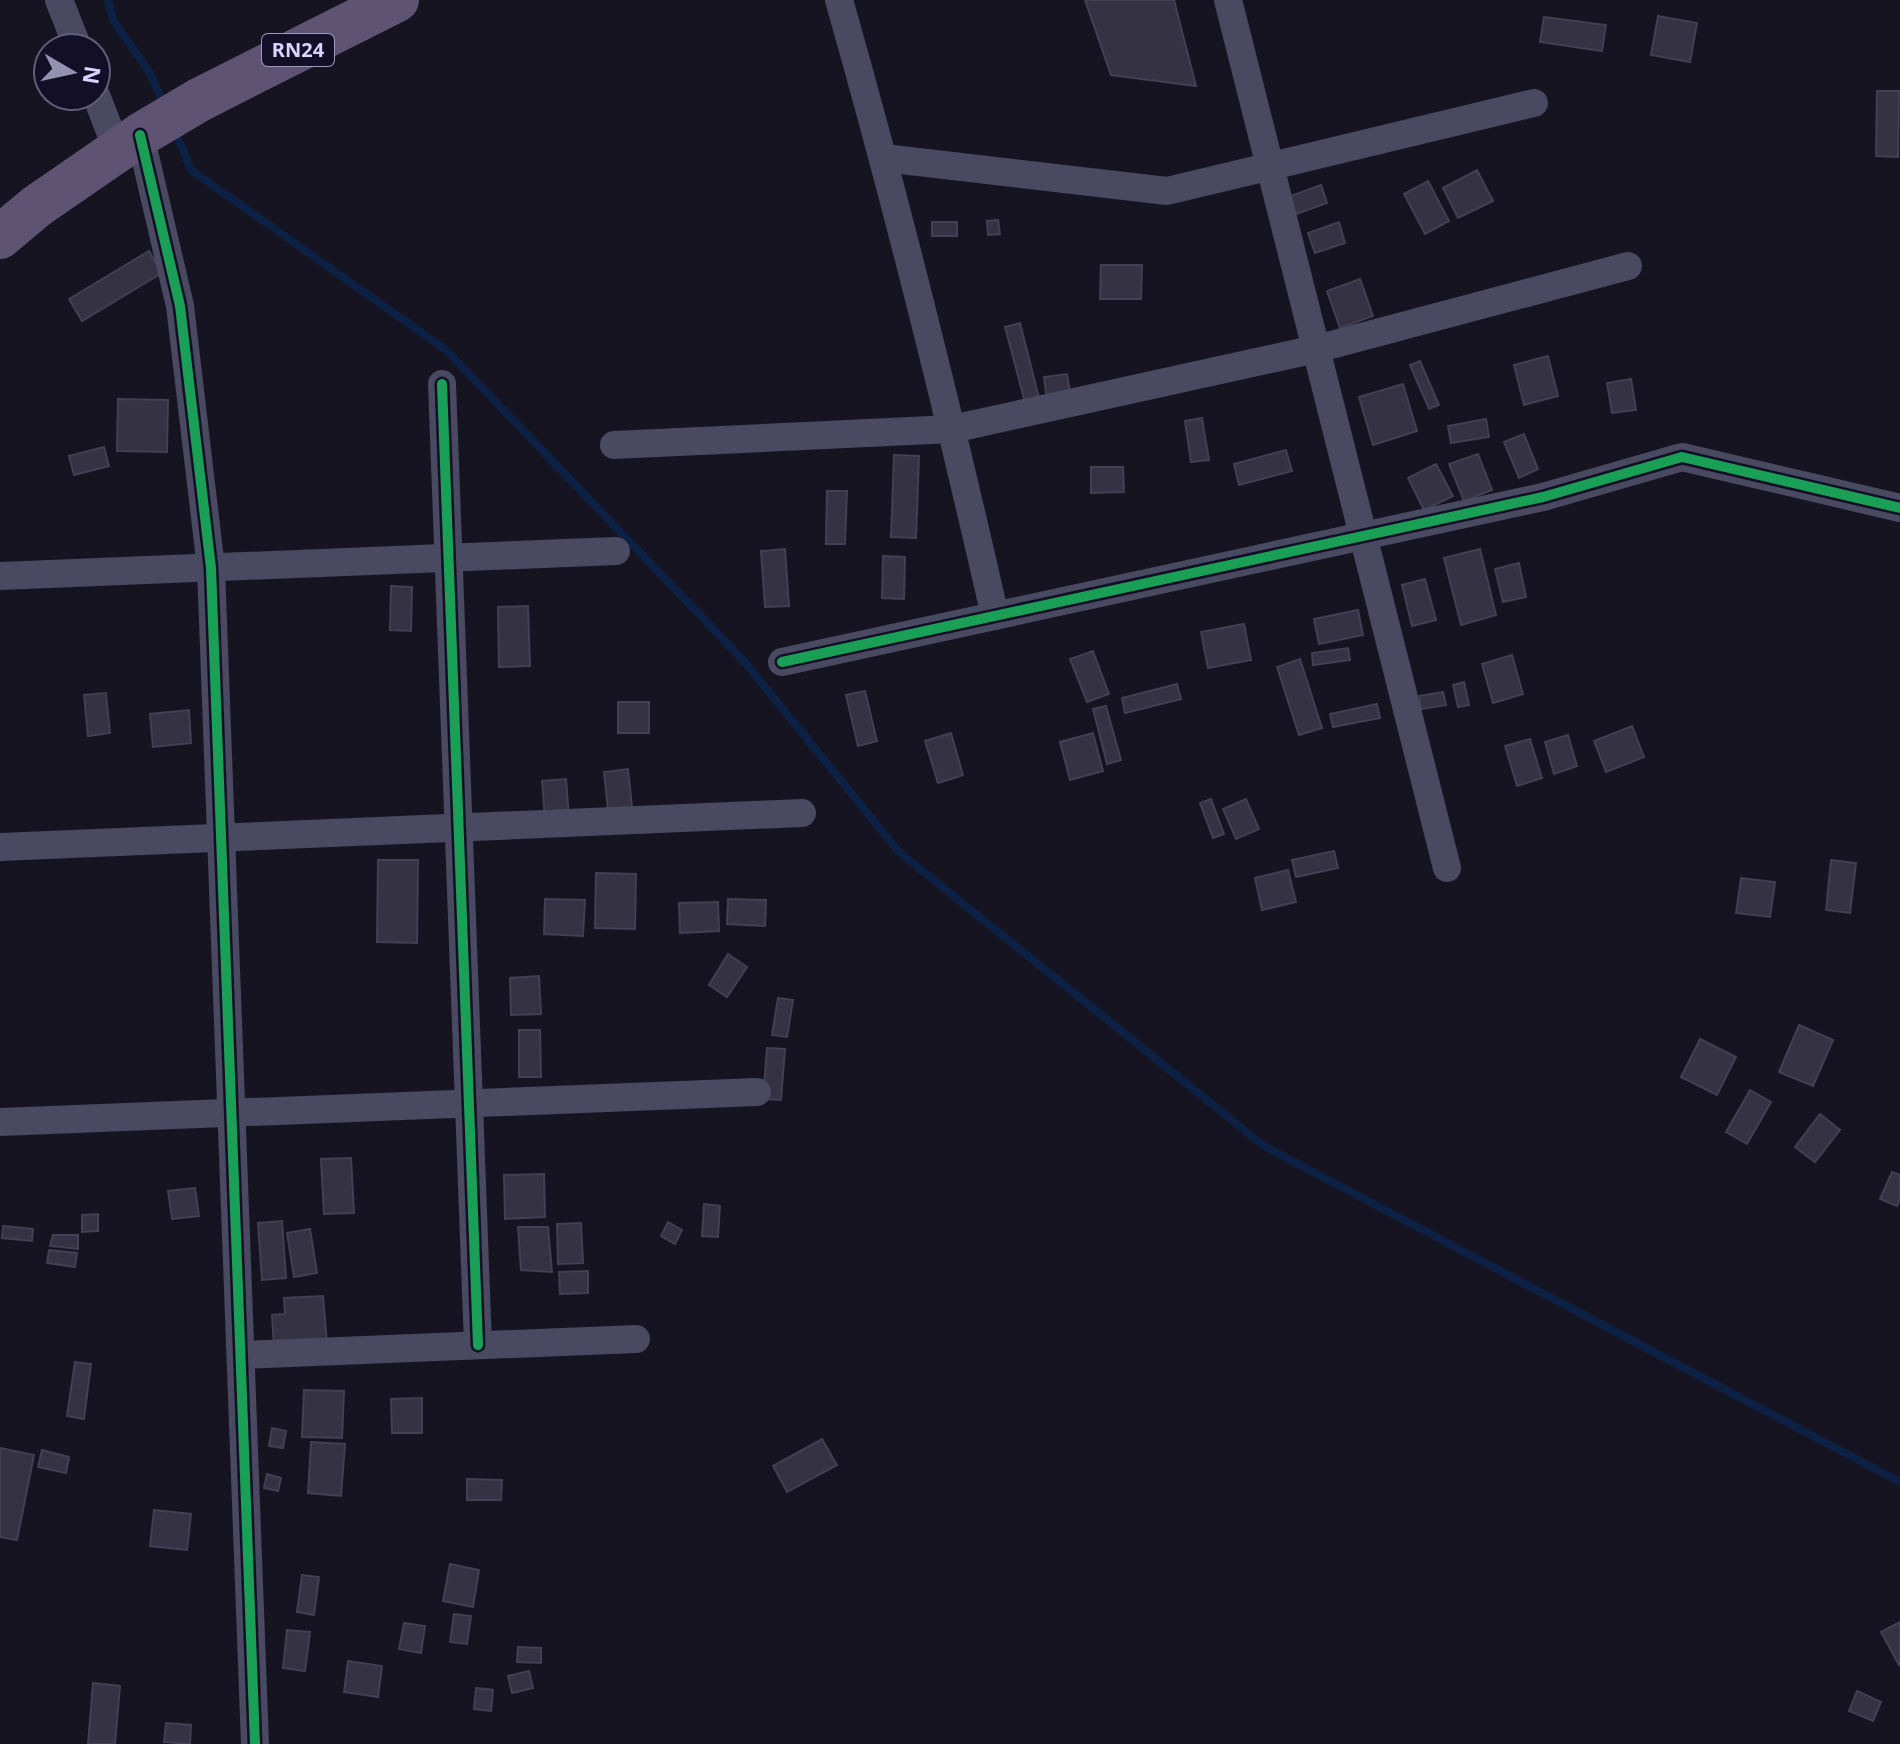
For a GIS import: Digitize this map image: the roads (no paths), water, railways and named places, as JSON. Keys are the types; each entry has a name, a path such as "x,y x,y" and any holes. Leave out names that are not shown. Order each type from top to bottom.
{"main road":[{"name":"RN24","path":"0,237 37,206 199,100 397,0"}],"street":[{"path":"59,0 72,32"},
{"path":"839,0 884,158 995,616"},
{"path":"1228,0 1447,868"},
{"path":"884,158 1167,191 1534,103"},
{"path":"112,111 139,137 180,306 211,568 255,1744"},
{"path":"614,445 952,429 1316,349 1628,266"},
{"path":"442,384 478,1345"},
{"path":"782,662 1543,497 1682,457 1900,508"},
{"path":"0,576 616,551"},
{"path":"0,847 802,813"},
{"path":"0,1122 757,1092"},
{"path":"241,1355 636,1339"}],"waterway":[{"path":"108,0 113,20 150,73 165,107"},
{"path":"175,131 191,170 446,350 743,660 899,852 1264,1146 1900,1482"}]}
